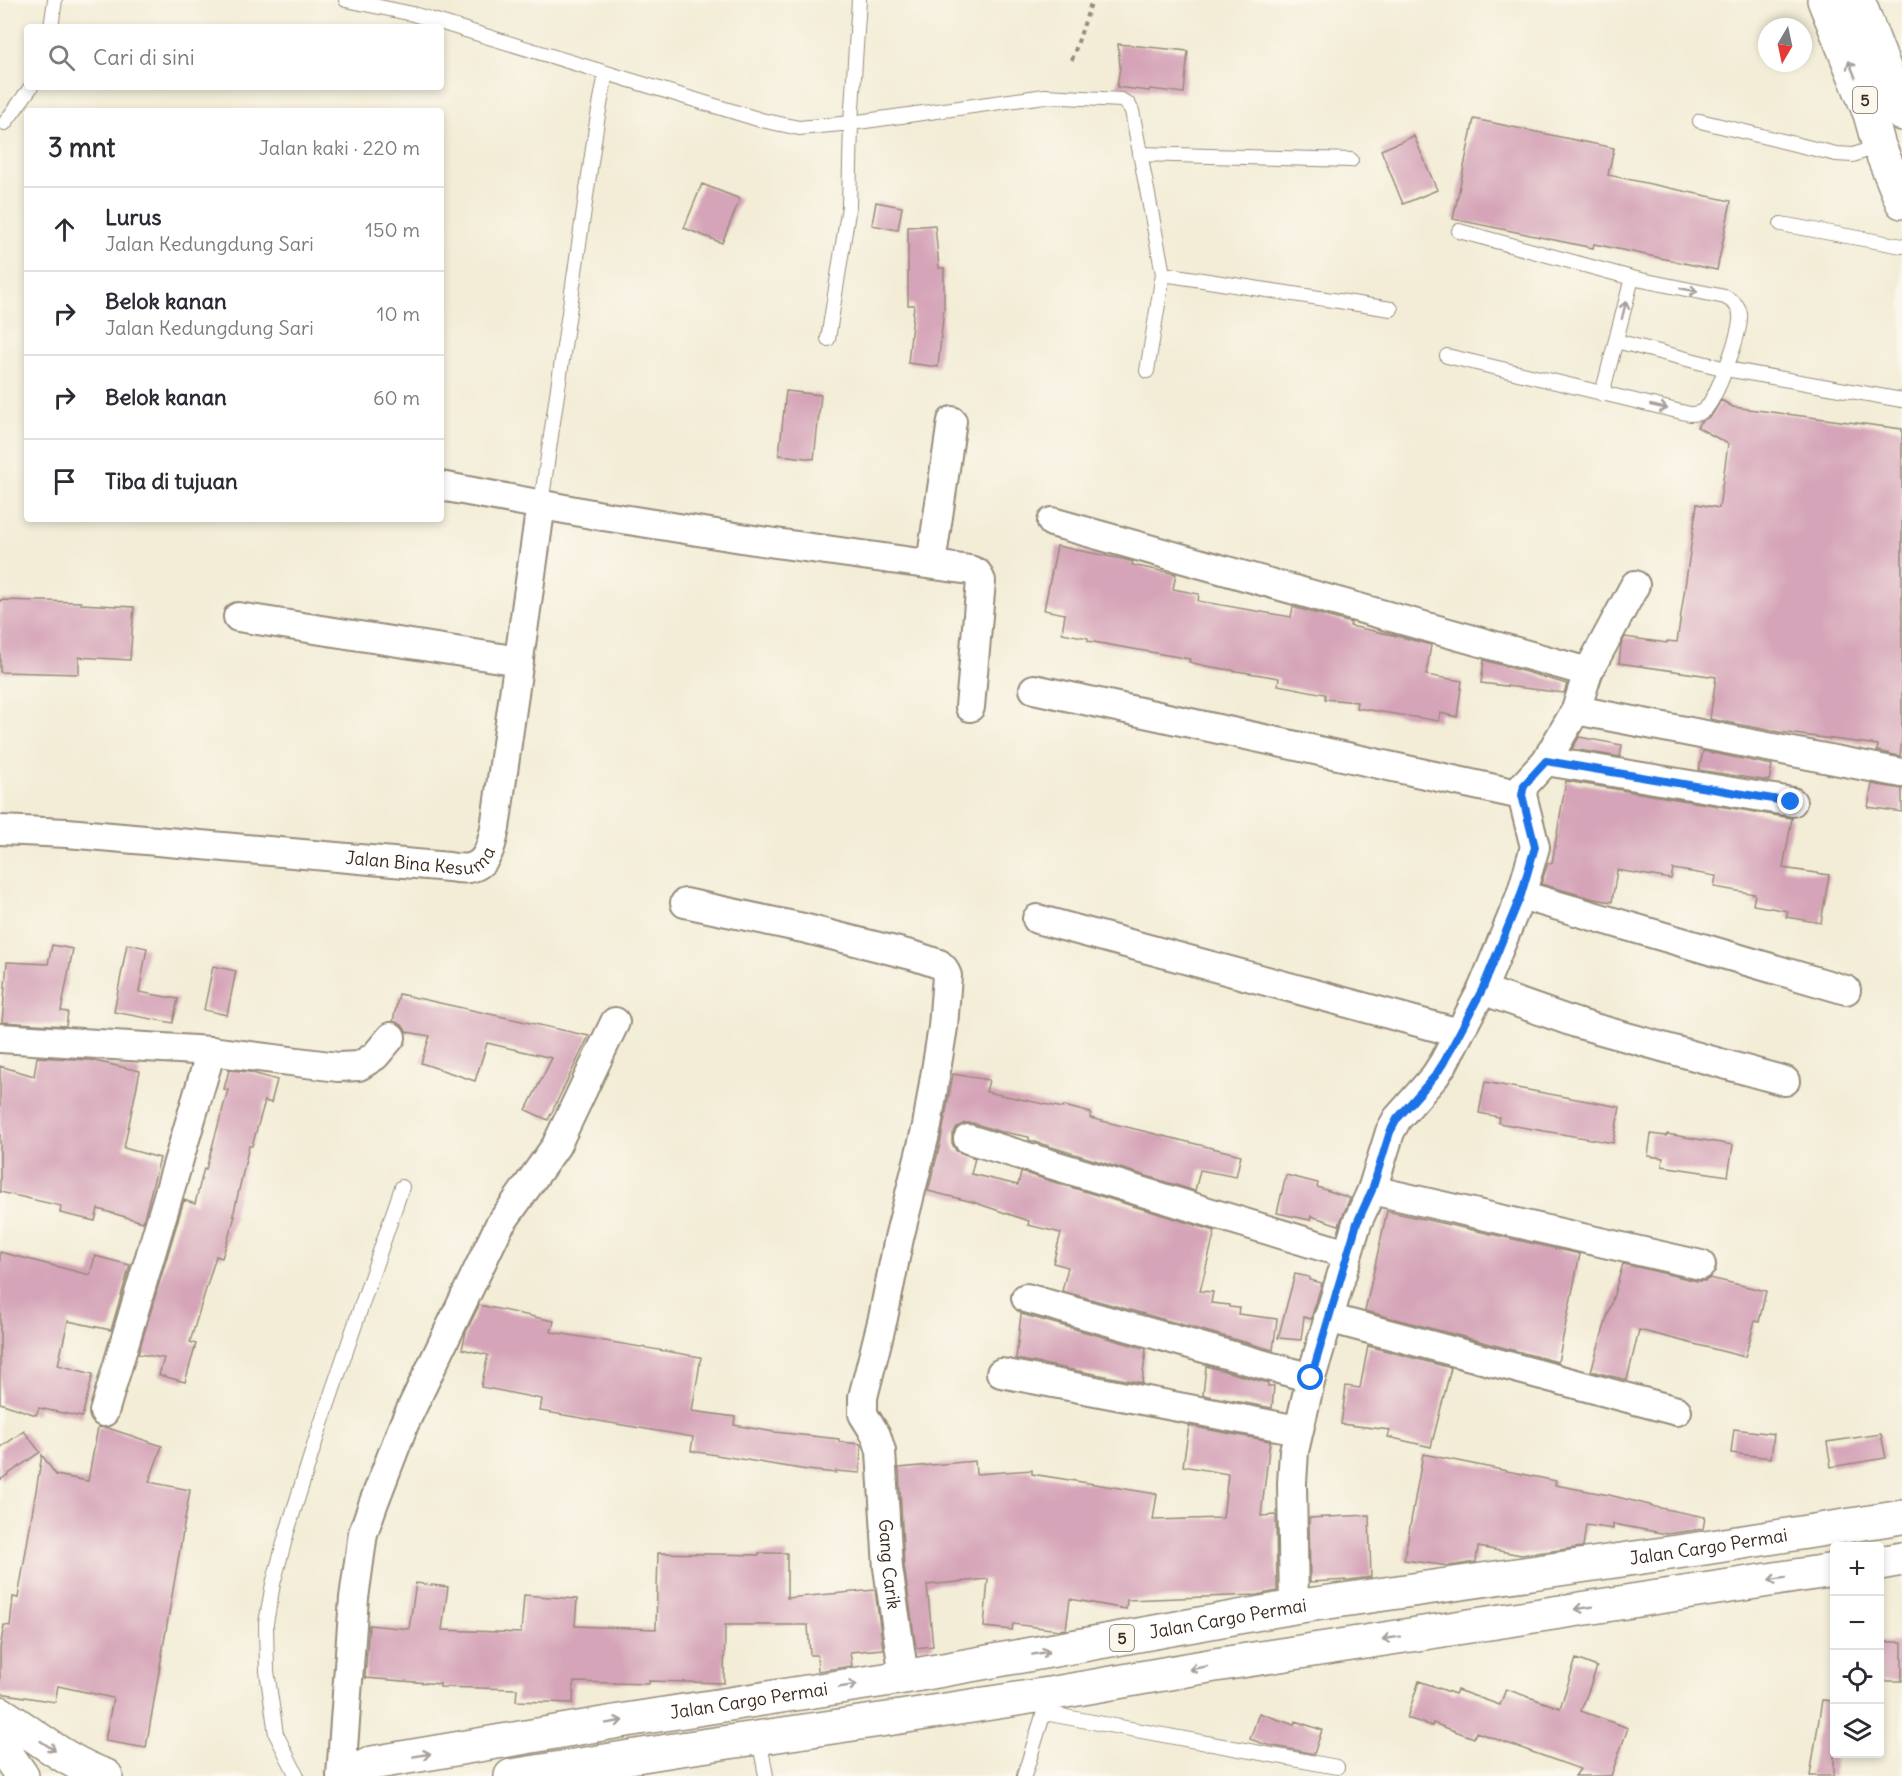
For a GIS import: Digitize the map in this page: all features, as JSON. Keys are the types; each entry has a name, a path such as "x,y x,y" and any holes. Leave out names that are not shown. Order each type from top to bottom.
{"highway":[{"name":"5","path":"1824,0 1870,114 1879,146 1902,202"},
{"name":"5","path":"1858,0 1902,114"},
{"name":"Jalan Cargo Permai","path":"346,1776 372,1763 626,1720 904,1677 1294,1607 1705,1548 1902,1517"},
{"path":"1884,1562 1902,1559"},
{"name":"Jalan Cargo Permai","path":"511,1776 615,1768 759,1738 1046,1703 1215,1665 1830,1571"},
{"path":"0,1713 82,1767 106,1776"},
{"path":"0,1744 22,1776"}],"street":[{"path":"931,564 952,421"},
{"path":"444,487 597,515 754,540 970,570 977,573 981,581 970,707"},
{"name":"Jalan Bina Kesuma","path":"0,830 471,868 481,862 488,854 492,843 541,504"},
{"path":"1052,522 1588,672"},
{"path":"1294,1607 1292,1483 1298,1430 1328,1318 1357,1223 1372,1190 1390,1132 1397,1119 1435,1076 1459,1034 1482,990 1521,895 1535,847 1522,795 1524,785 1546,761 1576,710 1588,672 1635,585"},
{"path":"238,617 519,661"},
{"path":"1034,689 1522,795"},
{"path":"1576,710 1902,773"},
{"path":"1546,761 1791,802"},
{"path":"1521,895 1846,990"},
{"name":"Gang Carik","path":"685,903 904,953 930,960 944,969 947,986 943,1027 927,1126 863,1397 863,1414 876,1435 881,1451 888,1568 904,1677"},
{"path":"1037,919 1459,1034"},
{"path":"1482,990 1576,1023 1785,1081"},
{"path":"341,1776 354,1598 363,1533 374,1502 404,1424 499,1226 556,1146 615,1022"},
{"path":"0,1038 211,1052 339,1067 359,1066 375,1056 391,1037"},
{"path":"104,1412 211,1052"},
{"path":"968,1139 1347,1254"},
{"path":"1372,1190 1701,1265"},
{"path":"1026,1298 1311,1378"},
{"path":"1328,1318 1677,1411"},
{"path":"1001,1373 1298,1430"}],"lane":[{"path":"51,24 55,0"},
{"path":"346,0 414,7 606,73 777,125 799,128 1045,96 1121,100 1128,104 1132,111 1163,274 1147,371"},
{"path":"828,339 849,206 851,123 859,0"},
{"path":"541,504 606,73"},
{"path":"5,123 29,90"},
{"path":"1700,121 1836,154 1853,155 1879,146"},
{"path":"1140,154 1351,160"},
{"path":"1781,224 1902,246"},
{"path":"1448,356 1690,414 1699,413 1706,409 1726,369 1740,312 1732,301 1725,297 1632,278 1459,231"},
{"path":"1163,274 1391,309"},
{"path":"1602,394 1632,278"},
{"path":"1616,341 1726,369 1902,400"},
{"path":"297,1776 276,1734 267,1671 267,1613 287,1532 314,1444 402,1187"},
{"path":"1024,1776 1046,1703 1336,1767"},
{"path":"759,1738 766,1776"}],"path":[{"path":"1072,60 1092,0"}],"building":[{"path":"1118,44 1188,51 1184,93 1117,87 1120,67"},
{"path":"1474,119 1614,148 1608,175 1731,201 1717,270 1594,244 1593,248 1453,219"},
{"path":"1414,136 1437,190 1403,204 1381,150"},
{"path":"702,184 740,199 722,243 684,228"},
{"path":"876,202 902,207 898,230 872,225"},
{"path":"935,225 939,268 944,268 944,308 938,367 908,363 914,305 908,305 908,227"},
{"path":"786,391 821,395 814,459 779,455"},
{"path":"1721,400 1733,407 1902,429 1902,739 1900,756 1877,751 1878,745 1779,732 1710,719 1716,677 1619,663 1621,645 1625,637 1667,643 1667,641 1677,642 1697,504 1719,508 1728,444 1697,427 1700,422 1712,415"},
{"path":"1057,546 1127,560 1133,562 1132,565 1176,574 1173,589 1199,594 1198,601 1291,617 1293,607 1351,623 1350,626 1431,645 1426,675 1462,681 1457,717 1440,713 1439,721 1356,708 1357,702 1325,699 1325,694 1278,685 1279,678 1206,666 1189,662 1190,659 1088,641 1088,638 1062,633 1065,614 1044,610"},
{"path":"0,600 81,602 81,604 134,607 130,660 79,657 79,674 0,672"},
{"path":"1484,660 1567,684 1564,693 1481,683"},
{"path":"1579,737 1622,745 1620,757 1572,749"},
{"path":"1703,751 1772,765 1769,781 1699,770"},
{"path":"1566,781 1792,818 1783,868 1829,875 1821,923 1786,917 1788,911 1753,905 1755,894 1714,887 1716,876 1673,869 1671,879 1617,870 1612,902 1541,884 1548,863 1552,863"},
{"path":"1872,784 1902,789 1902,812 1868,807"},
{"path":"127,944 147,948 139,992 178,999 173,1023 114,1012"},
{"path":"52,945 73,949 61,1011 68,1012 66,1026 2,1022 7,962 48,964"},
{"path":"213,966 236,971 227,1015 204,1010"},
{"path":"399,994 589,1036 548,1120 526,1110 552,1058 487,1043 475,1081 421,1063 430,1036 407,1032 402,1025 393,1021"},
{"path":"37,1057 90,1060 140,1071 124,1148 160,1158 143,1222 98,1209 95,1221 60,1213 61,1206 0,1192 0,1066 34,1076"},
{"path":"229,1070 249,1072 277,1080 271,1103 265,1101 252,1146 249,1146 233,1216 235,1216 222,1258 216,1256 190,1342 196,1344 185,1382 159,1375 164,1358 138,1354 184,1200 195,1204 228,1090 224,1089"},
{"path":"953,1074 989,1080 986,1092 1063,1108 1064,1106 1091,1113 1090,1118 1241,1155 1236,1177 1200,1170 1195,1191 1029,1140 1029,1137 973,1123 965,1123 957,1127 952,1135 952,1143 956,1151 975,1158 971,1174 1018,1185 1021,1172 1215,1231 1200,1291 1213,1292 1211,1303 1239,1308 1238,1314 1277,1319 1273,1350 1062,1291 1068,1267 1053,1263 1061,1233 1028,1225 1029,1221 973,1202 928,1191 940,1144"},
{"path":"1485,1082 1620,1107 1613,1143 1498,1123 1499,1117 1479,1113"},
{"path":"1651,1134 1666,1136 1667,1134 1733,1145 1728,1176 1662,1166 1663,1158 1648,1156"},
{"path":"1286,1175 1318,1183 1317,1187 1350,1198 1339,1225 1311,1216 1310,1220 1277,1213"},
{"path":"1387,1211 1580,1254 1558,1362 1365,1311"},
{"path":"0,1252 90,1275 95,1256 130,1265 111,1330 68,1321 58,1365 93,1374 82,1417 39,1408 36,1415 0,1403"},
{"path":"1623,1264 1697,1281 1710,1278 1766,1291 1759,1322 1755,1321 1745,1357 1639,1330 1627,1380 1591,1371"},
{"path":"1295,1274 1322,1283 1311,1319 1304,1317 1301,1340 1278,1338"},
{"path":"479,1305 554,1321 551,1332 701,1357 692,1411 735,1417 734,1425 861,1444 860,1473 807,1470 691,1451 693,1437 540,1411 542,1399 481,1387 488,1355 462,1349 466,1332"},
{"path":"1021,1314 1146,1349 1142,1383 1016,1359"},
{"path":"1368,1346 1451,1368 1431,1447 1388,1437 1390,1430 1341,1424 1346,1386 1360,1388"},
{"path":"1206,1366 1274,1386 1272,1408 1203,1395"},
{"path":"1189,1426 1270,1441 1261,1516 1276,1515 1277,1591 1257,1595 1127,1600 1126,1609 1070,1599 1066,1629 1013,1624 1012,1630 984,1627 988,1579 927,1585 933,1646 916,1648 904,1566 899,1468 975,1461 976,1474 1032,1470 1032,1474 1157,1494 1153,1520 1223,1518 1228,1474 1183,1466"},
{"path":"98,1427 108,1428 162,1446 149,1482 190,1490 146,1748 105,1741 113,1698 58,1686 55,1702 0,1693 0,1648 4,1625 10,1626 13,1597 18,1598 42,1455 56,1475 88,1481"},
{"path":"1734,1429 1774,1434 1771,1458 1731,1453"},
{"path":"24,1431 40,1452 0,1480 0,1448"},
{"path":"1881,1434 1886,1458 1831,1467 1827,1442"},
{"path":"1423,1454 1556,1481 1555,1485 1705,1517 1703,1529 1667,1534 1613,1524 1613,1529 1586,1525 1583,1547 1521,1555 1478,1547 1476,1562 1449,1566 1404,1560"},
{"path":"1369,1515 1371,1577 1310,1582 1309,1518"},
{"path":"658,1553 759,1555 759,1553 787,1553 787,1598 875,1590 883,1649 850,1652 852,1666 818,1671 817,1655 810,1655 808,1625 725,1625 724,1683 574,1682 573,1703 516,1701 517,1689 440,1687 440,1684 365,1678 369,1625 409,1629 416,1583 448,1587 442,1630 521,1633 524,1595 577,1599 575,1626 656,1629"},
{"path":"1884,1642 1902,1642 1902,1681 1884,1681"},
{"path":"1576,1659 1597,1667 1581,1711 1628,1728 1611,1776 1575,1776 1580,1769 1476,1732 1474,1738 1433,1723 1432,1726 1407,1718 1419,1681 1455,1694 1457,1690 1500,1705 1506,1689 1560,1708"},
{"path":"1822,1700 1830,1701 1830,1758 1834,1758 1834,1776 1810,1776"},
{"path":"1259,1713 1294,1725 1295,1721 1322,1730 1314,1754 1250,1739"}],"route":[{"path":"1311,1378 1357,1223 1372,1190 1390,1132 1397,1119 1435,1076 1444,1062 1482,990 1521,895 1535,847 1522,795 1524,785 1546,761 1791,802"}]}
